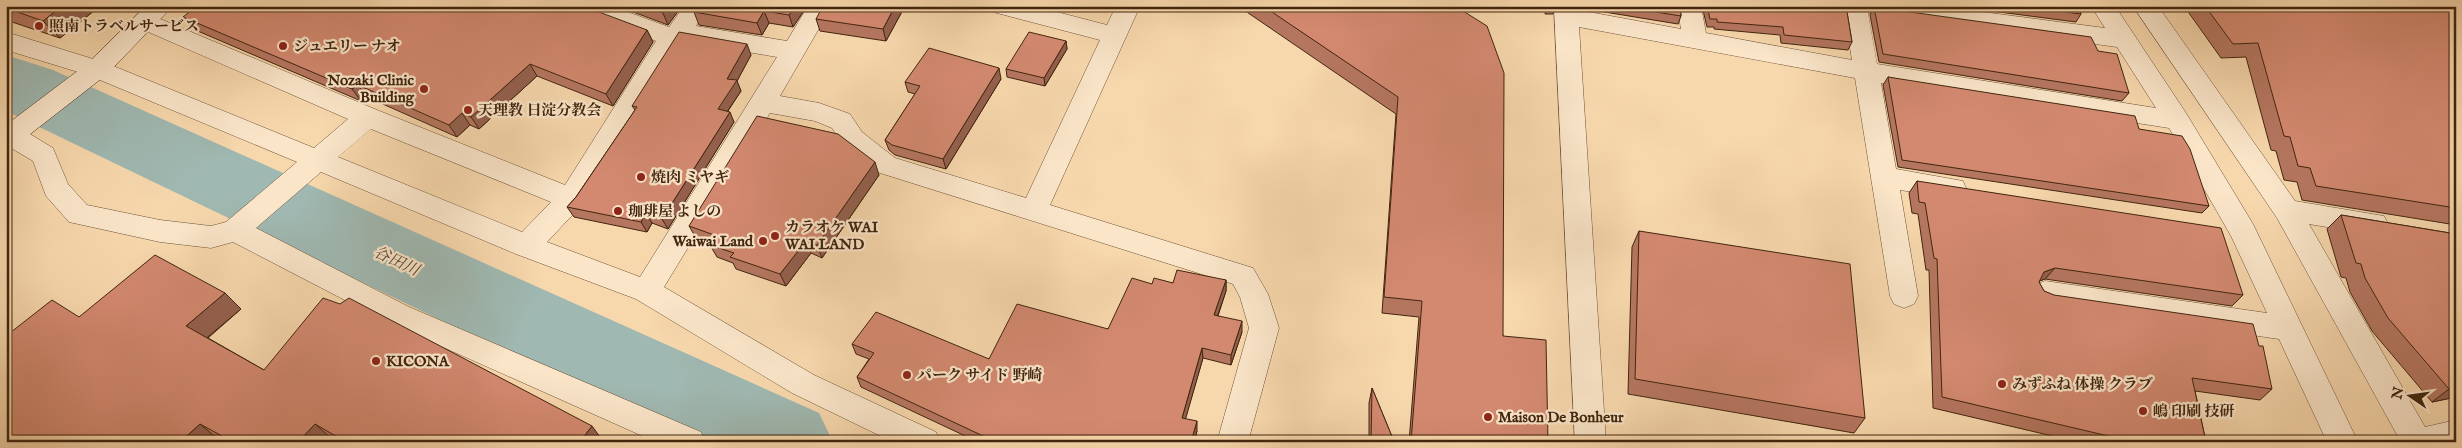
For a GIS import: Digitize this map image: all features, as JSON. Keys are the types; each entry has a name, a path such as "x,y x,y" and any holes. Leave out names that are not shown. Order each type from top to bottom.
{"street":[{"path":"585,6 676,34 792,51"},
{"path":"526,246 571,199 676,34 697,6"},
{"path":"646,290 763,102 820,6"},
{"path":"1001,6 1113,35"},
{"path":"1034,211 1113,35 1128,6"},
{"path":"1689,6 1695,40"},
{"path":"1855,6 1904,296"},
{"path":"1871,6 2125,39"},
{"path":"2103,6 2177,120 2243,232 2343,442"},
{"path":"2145,6 2287,210 2418,442 2456,434"},
{"path":"1591,442 1567,11 1695,40 1866,72 2078,107 2177,120"},
{"path":"368,118 244,222 211,237 160,231 79,214 56,189 44,155 20,127 90,73 154,14 368,118 571,199"},
{"path":"6,41 319,160 526,246 646,290 803,384 925,442"},
{"path":"763,102 819,112 841,121 853,139 886,165 1243,276 1254,294 1264,328 1232,442"},
{"path":"1883,177 1980,192"},
{"path":"2287,210 2400,228"},
{"path":"244,222 399,315 690,442"},
{"path":"2214,227 2243,232"},
{"path":"2045,293 2288,328"}],"building":[{"path":"6,6 62,6 43,21 6,8"},
{"path":"197,6 583,6 647,30 606,94 530,64 471,117 462,113 449,125 358,85 352,89 183,17"},
{"path":"645,6 668,6 663,13"},
{"path":"698,6 795,6 789,15 764,11 757,23 694,12"},
{"path":"823,6 895,6 883,29 816,19"},
{"path":"1263,6 1455,6 1487,26 1504,73 1503,336 1546,340 1548,442 1411,442 1422,301 1384,297 1398,97"},
{"path":"1618,6 1680,6 1681,16"},
{"path":"1707,6 1846,6 1852,42 1784,35 1783,27 1717,22 1717,19 1710,19"},
{"path":"2020,6 2078,6 2081,14"},
{"path":"2205,6 2456,6 2456,208 2316,186 2310,168 2298,166 2290,137 2284,136 2258,43 2233,44"},
{"path":"1874,7 2091,37 2098,51 2117,54 2129,93 1883,54"},
{"path":"679,32 747,44 727,79 737,80 718,109 730,112 662,219 646,213 641,222 567,207 576,197 637,107 632,106"},
{"path":"1029,32 1066,41 1044,78 1006,69"},
{"path":"929,48 999,68 943,159 892,145 885,140 920,86 905,82"},
{"path":"1888,77 2135,116 2139,129 2182,136 2190,149 2209,206 1902,160"},
{"path":"757,116 838,134 875,162 817,245 806,241 780,274 730,257 734,253 710,245 717,236 689,226"},
{"path":"1917,181 2221,228 2243,295 2055,268 2044,272 2039,282 2044,291 2054,295 2253,324 2259,346 2263,346 2272,389 2192,378 2206,442 2118,442 2117,438 1942,397 1937,259 1934,258 1925,203 1919,202"},
{"path":"2341,215 2456,234 2456,388 2449,389 2388,318 2365,278 2361,264 2356,263"},
{"path":"1639,231 1850,264 1865,418 1635,379"},
{"path":"155,255 225,293 186,326 264,370 323,298 340,304 349,298 592,426 582,439 587,442 346,442 315,424 298,442 233,442 200,424 180,442 6,442 6,336 52,300 79,317"},
{"path":"1177,270 1226,280 1214,315 1242,321 1231,355 1202,348 1182,418 1197,421 1191,442 996,442 857,377 874,353 852,344 876,312 989,359 1017,304 1108,329 1132,278 1152,284 1154,278 1173,283"},
{"path":"1372,388 1393,439 1403,442 1371,442"}],"waterway":[{"name":"谷田川","path":"6,82 27,89 787,442"}],"place":[{"name":"照南トラベルサービス","path":"39,26"},
{"name":"ジュエリー ナオ","path":"283,46"},
{"name":"Nozaki Clinic Building","path":"424,89"},
{"name":"天理教 日淀分教会","path":"468,110"},
{"name":"焼肉 ミヤギ","path":"641,177"},
{"name":"珈琲屋 よしの","path":"618,211"},
{"name":"カラオケ WAI WAI LAND","path":"775,236"},
{"name":"Waiwai Land","path":"763,241"},
{"name":"KICONA","path":"376,361"},
{"name":"パーク サイド 野崎","path":"907,375"},
{"name":"みずふね 体操 クラブ","path":"2002,384"},
{"name":"嶋 印刷 技研","path":"2143,411"},
{"name":"Maison De Bonheur","path":"1488,417"}]}
